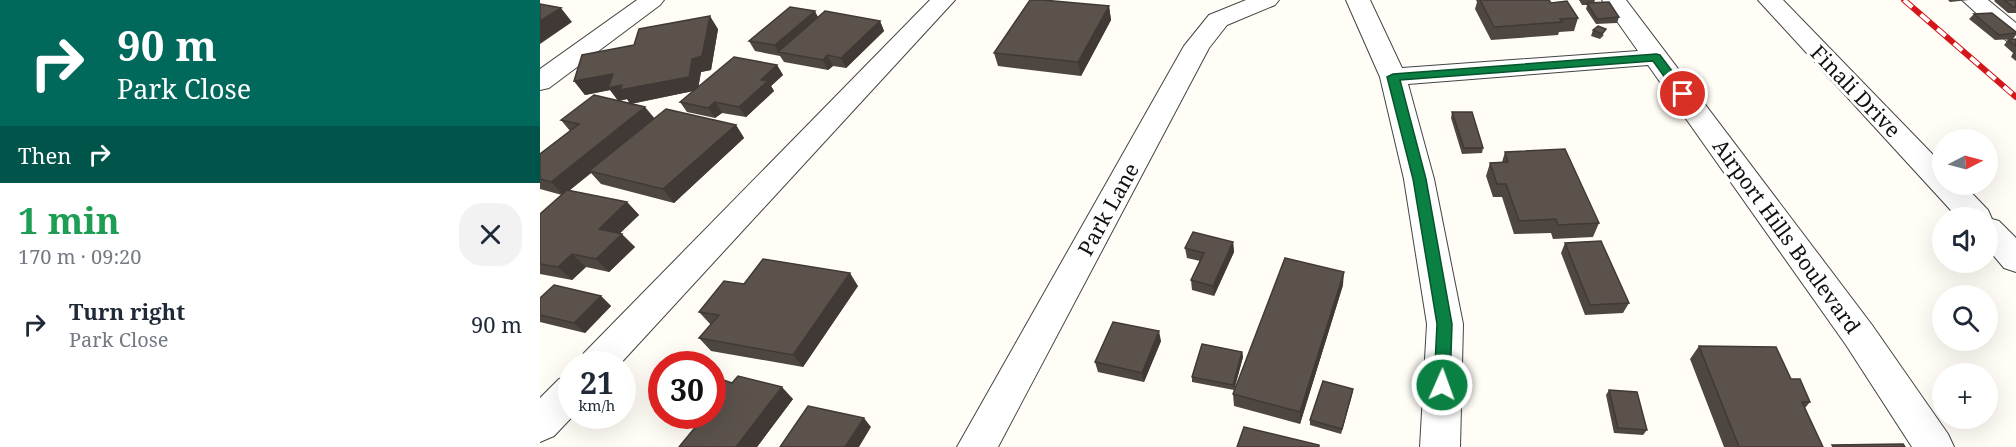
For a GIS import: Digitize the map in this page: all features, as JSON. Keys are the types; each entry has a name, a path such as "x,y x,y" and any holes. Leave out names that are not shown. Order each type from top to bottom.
{"street":[{"path":"540,82 652,0"},
{"path":"609,351 943,0"},
{"name":"Park Lane","path":"977,447 1197,46 1218,20 1267,0"},
{"path":"1358,0 1393,77 1419,179 1445,324 1440,447"},
{"name":"Airport Hills Boulevard","path":"1614,0 1859,335 1934,447"},
{"name":"Finali Drive","path":"1770,0 1932,170"},
{"path":"1974,0 2016,36"},
{"path":"1393,77 1656,57"},
{"name":"Finali Drive","path":"1955,195 1967,207"},
{"path":"1998,240 2016,259"},
{"path":"540,424 558,405"}],"building":[{"path":"1030,0 1109,6 1078,62 994,53"},
{"path":"1480,0 1549,0 1551,3 1567,1 1578,18 1560,19 1562,22 1494,27"},
{"path":"2004,0 2016,0 2016,7 2013,7"},
{"path":"1609,2 1619,17 1597,19 1587,3"},
{"path":"540,4 561,8 540,21"},
{"path":"790,7 815,11 775,45 749,41"},
{"path":"825,11 880,21 841,58 827,55 823,60 778,52"},
{"path":"1992,13 2016,33 1999,35 1974,14"},
{"path":"710,16 702,56 692,59 689,77 620,90 622,85 608,88 613,74 574,81 582,55 634,45 639,29"},
{"path":"1598,26 1606,29 1602,34 1593,30"},
{"path":"2016,39 2016,46 2008,40"},
{"path":"734,57 777,65 761,80 768,81 739,107 715,102 708,108 680,102"},
{"path":"594,95 645,107 551,182 540,179 540,154 579,124 561,120"},
{"path":"666,109 736,125 663,189 589,171"},
{"path":"1452,112 1472,112 1483,148 1464,148"},
{"path":"1565,149 1599,223 1558,225 1556,219 1519,221 1506,184 1497,184 1490,163 1508,162 1505,152"},
{"path":"567,190 627,202 599,229 622,234 596,259 572,254 558,267 540,264 540,214"},
{"path":"1193,232 1233,242 1213,286 1191,280 1204,253 1185,248"},
{"path":"1601,241 1629,303 1590,305 1565,243"},
{"path":"1285,258 1344,272 1300,412 1233,394"},
{"path":"763,259 850,273 793,355 699,338 719,315 699,312 724,281 744,284"},
{"path":"554,285 601,296 574,323 540,315 540,298"},
{"path":"1113,322 1159,331 1142,373 1095,362"},
{"path":"1202,344 1242,352 1233,385 1192,377"},
{"path":"1699,346 1776,347 1791,379 1800,379 1810,402 1802,402 1823,447 1739,447"},
{"path":"738,376 782,387 736,447 679,447 694,429 726,429 726,381 732,383"},
{"path":"1323,381 1353,389 1342,429 1310,420"},
{"path":"1609,390 1637,392 1647,430 1618,428"},
{"path":"808,406 864,418 845,447 780,447"},
{"path":"1244,427 1319,445 1319,447 1237,447"},
{"path":"1903,444 1905,447 1833,447 1832,445"}],"railway":[{"path":"1904,0 2016,97"}],"route":[{"path":"1442,385 1445,324 1419,179 1393,77 1656,57 1683,94"}]}
